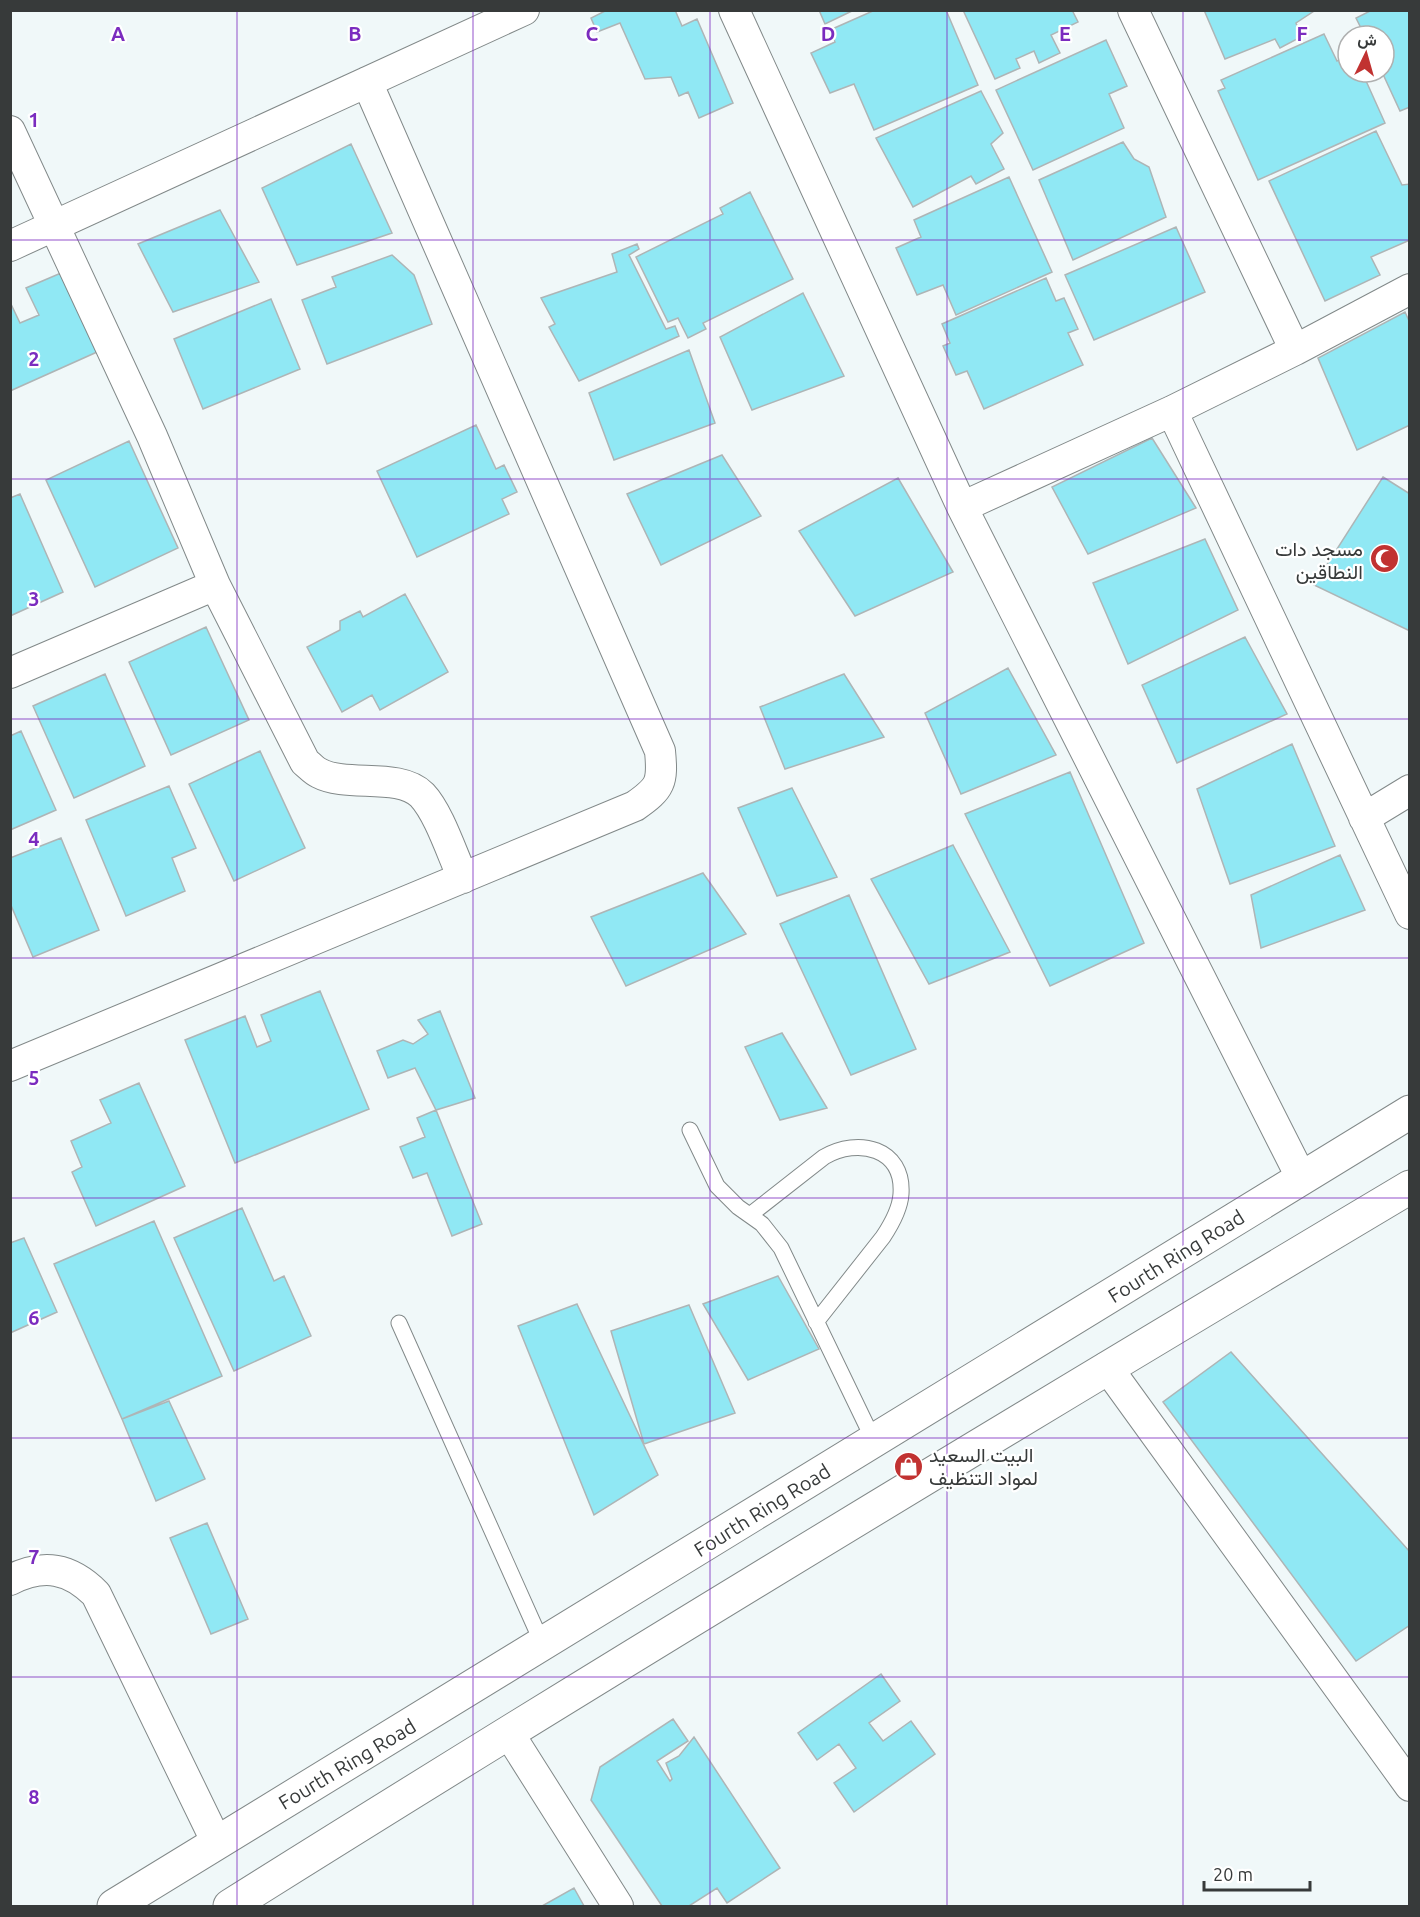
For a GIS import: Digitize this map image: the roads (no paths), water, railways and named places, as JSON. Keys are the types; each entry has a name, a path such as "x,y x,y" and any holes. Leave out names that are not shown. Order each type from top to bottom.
{"main road":[{"name":"Fourth Ring Road","path":"114,1906 1410,1112"},
{"path":"230,1906 508,1732 1107,1367 1410,1187"}],"street":[{"path":"10,246 524,10"},
{"path":"734,10 962,507 1302,1179"},
{"path":"1133,10 1295,350"},
{"path":"10,1066 635,806 653,794 662,775 660,751 367,82"},
{"path":"10,131 152,436 215,585 305,762 320,774 343,779 398,783 421,794 435,815 463,878"},
{"path":"962,507 1172,411 1408,293"},
{"path":"1172,411 1410,914"},
{"path":"10,674 215,585"},
{"path":"1364,818 1410,790"},
{"path":"1107,1367 1410,1786"},
{"path":"10,1580 27,1572 43,1569 58,1571 72,1575 96,1594 217,1843"},
{"path":"508,1732 618,1906"}],"lane":[{"path":"690,1130 717,1185 738,1207 762,1224 781,1248 874,1441"},
{"path":"750,1215 835,1151 855,1147 874,1150 886,1156 895,1168 900,1181 901,1195 892,1224 816,1322"},
{"path":"399,1323 543,1644"}],"place":[{"name":"مسجد دات النطاقين","path":"1384,559"},
{"name":"البيت السعيد لمواد التنظيف","path":"908,1466"}]}
